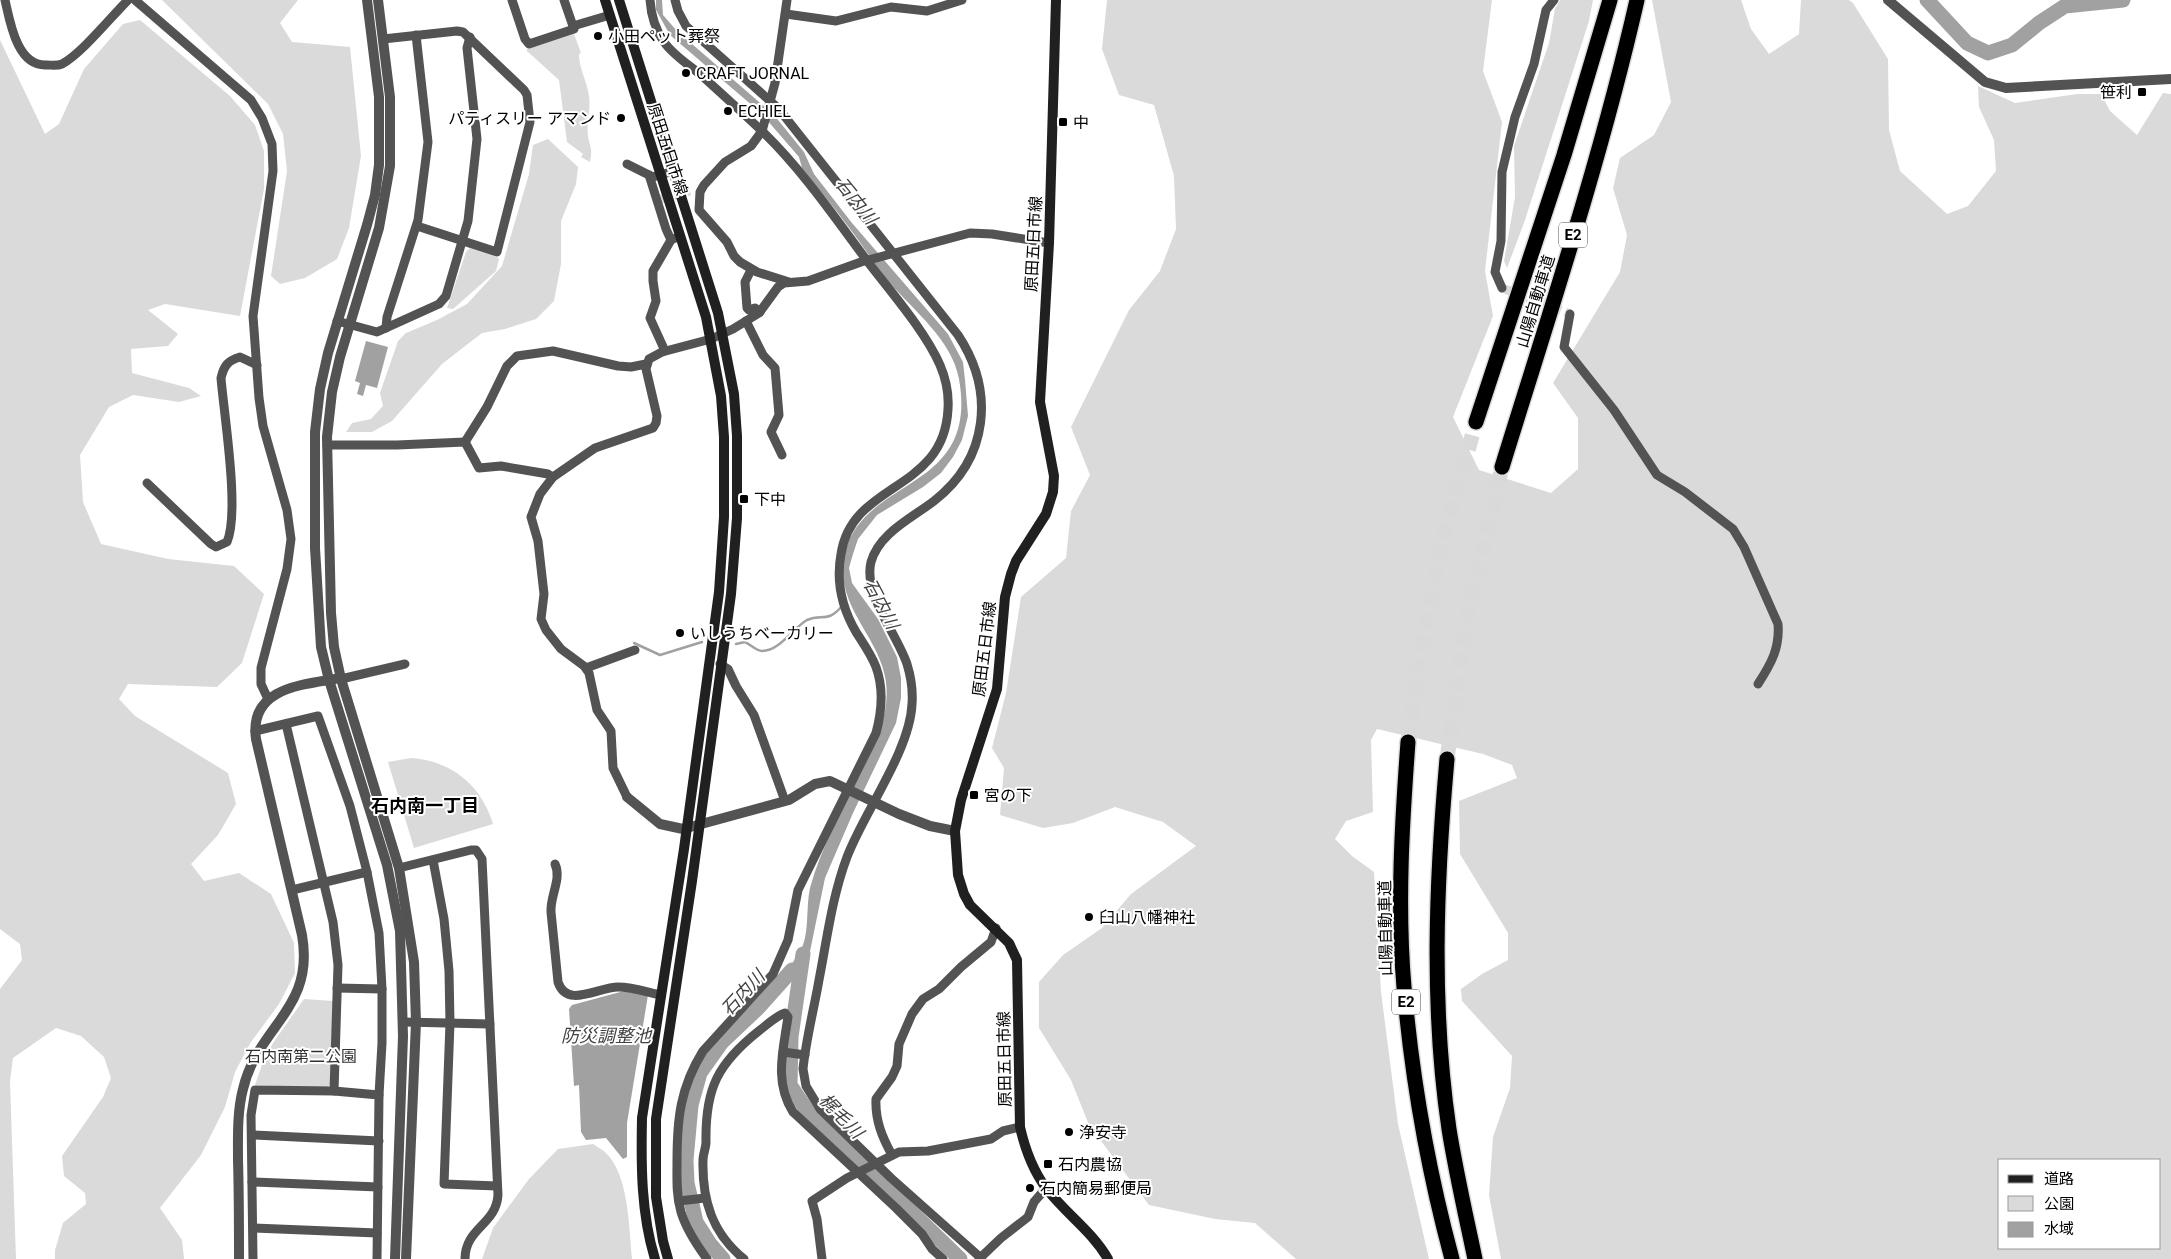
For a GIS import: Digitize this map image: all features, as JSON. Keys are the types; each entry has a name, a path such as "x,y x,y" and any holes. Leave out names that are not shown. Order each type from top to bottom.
{"highway":[{"name":"山陽自動車道","path":"1476,422 1564,155 1610,0"},
{"name":"山陽自動車道","path":"1502,467 1594,167 1618,79 1636,0"},
{"name":"山陽自動車道","path":"1408,742 1401,864 1404,986 1422,1127 1439,1211 1452,1259"},
{"name":"E2","path":"1447,760 1437,886 1436,948 1439,1014 1449,1128 1476,1259"}],"main road":[{"name":"原田五日市線","path":"605,0 661,175 676,238 711,339 721,396 724,437 722,549 719,592 687,828 645,1097 641,1148 643,1198 650,1244 655,1259"},
{"name":"原田五日市線","path":"619,0 674,171 722,334 734,394 737,518 731,594 720,664 700,824 656,1119 656,1197 663,1242 668,1259"},
{"name":"原田五日市線","path":"1056,0 1049,243 1040,402 1054,476 1053,492 1046,514 1016,561 1011,574 1005,597 997,689 961,800 955,831 958,875 964,894 970,905 1009,942 1017,960 1020,1127 1026,1151 1046,1188 1087,1232 1108,1259"}],"street":[{"path":"5,0 19,49 30,60 42,66 60,65 71,58 128,0"},
{"path":"135,0 251,100 262,118 272,144 273,171 253,316 263,426 287,510 291,539 287,569 261,668 261,684 268,699"},
{"path":"367,0 379,97 379,165 368,225 338,320 320,389 315,432 315,548 321,647 329,680 373,816 392,884 402,961 403,1022 395,1259"},
{"path":"378,0 390,97 390,166 379,228 332,392 327,445 331,613 334,647 341,678 399,868 414,962 416,1022 406,1259"},
{"path":"512,0 525,38 529,44 574,29 564,0"},
{"path":"650,0 655,27 665,44 762,130 869,260 910,316 939,363 947,387 948,412 942,436 930,459 912,477 862,510 849,529 842,546 839,575 843,602 850,621 872,656 882,694 876,733 798,890 788,940 772,974 708,1044 694,1065 682,1096 677,1130 679,1201 686,1225 707,1259"},
{"path":"675,0 686,26 770,102 966,348 978,376 982,407 981,423 976,445 966,466 957,479 935,501 884,539 872,558 870,573 872,588 907,664 912,692 910,720 906,734 873,801 838,883 805,1054 804,1078 814,1102 876,1164 980,1258 1001,1238 1028,1217 1034,1202 1046,1188"},
{"path":"787,0 770,102 762,130 750,148 721,165 700,191 700,213 711,222 727,242 736,259 751,270 789,282 808,281 869,260 970,233 992,234 1049,243"},
{"path":"786,14 836,21 891,8 927,11 962,0"},
{"path":"1502,288 1495,272 1501,240 1502,172 1515,117 1534,64 1546,10 1554,0"},
{"path":"1888,0 1985,82 2006,88 2171,80"},
{"path":"573,26 610,15"},
{"path":"383,39 460,31 470,38 525,91 530,119 497,252 417,226"},
{"path":"386,328 387,317 417,226 428,136 416,35"},
{"path":"338,320 375,332 442,302 446,296 468,221 477,136 467,48 470,38"},
{"path":"627,164 650,175 661,175 674,171"},
{"path":"650,175 657,200 676,238 653,271 652,281 656,301 650,314 651,322 659,335 665,352"},
{"path":"690,191 700,191"},
{"path":"751,270 745,282 747,308 749,310 755,308 760,312"},
{"path":"465,442 487,407 507,366 517,356 553,351 618,366 631,367 646,364 652,356 711,339 746,321 760,312 778,287 789,282"},
{"path":"1570,314 1564,347 1614,410 1656,475 1685,492 1733,529 1744,547 1778,624 1779,637 1775,654 1758,684"},
{"path":"746,321 762,353 776,368 779,415 771,432 782,455"},
{"path":"146,483 211,544 216,547 227,542 230,534 231,482 221,378 224,366 231,360 240,357 257,365"},
{"path":"646,364 657,416 653,428 595,448 553,477 542,490 531,517 538,541 544,594 541,619 546,630 561,648 586,668 590,677 597,710 611,732 612,762 615,773 627,797 662,825 687,828 785,801 824,780 830,781 899,814 930,826 955,831"},
{"path":"327,445 396,446 465,442"},
{"path":"465,442 479,468 501,466 548,474 553,477"},
{"path":"586,668 635,650"},
{"path":"239,1259 238,1124 243,1088 256,1054 292,1004 304,970 304,946 255,730 259,710 268,699 287,689 405,664"},
{"path":"720,664 728,669 736,687 754,715 785,801"},
{"path":"255,730 318,716 350,806 367,872 379,934 382,990 377,1259"},
{"path":"286,724 333,922 338,965 334,1091"},
{"path":"399,868 471,850 476,850 482,859 497,1203 495,1210 470,1238 465,1251 465,1259"},
{"path":"433,860 444,919 449,971 450,1023 444,1184 497,1186"},
{"path":"555,864 558,874 551,902 551,912 560,989 566,994 588,995 616,987 661,995"},
{"path":"292,890 367,872"},
{"path":"892,1155 882,1137 876,1099 892,1077 896,1066 899,1044 912,1014 923,999 939,989 961,967 991,942 996,928"},
{"path":"337,988 382,990"},
{"path":"744,1259 713,1220 704,1198 703,1158 706,1142 706,1113 711,1092 720,1072 738,1049 785,1013 788,1017 781,1084 788,1104 800,1120 919,1231 932,1249 943,1259"},
{"path":"403,1022 490,1024"},
{"path":"784,1052 805,1054"},
{"path":"253,1259 251,1115 255,1090 334,1091 380,1094"},
{"path":"822,1259 817,1219 812,1201 847,1178 899,1152 928,1151 991,1139 1003,1131 1020,1127"},
{"path":"252,1136 379,1140"},
{"path":"252,1182 378,1188"},
{"path":"679,1201 704,1198"},
{"path":"253,1228 377,1233"}],"green space":[{"path":"162,0 298,0 280,23 292,42 350,47 361,156 349,228 337,259 305,278 280,284 271,276 287,171 283,134 268,104"},
{"path":"1107,0 1492,0 1483,71 1502,122 1485,271 1493,316 1453,417 1479,470 1551,493 1578,469 1578,418 1553,383 1620,272 1627,235 1613,188 1620,158 1654,135 1671,102 1652,0 1741,0 1751,29 1769,54 1799,34 1801,0 1849,0 1853,3 1888,59 1889,130 1900,171 1947,214 1968,206 1996,171 1994,140 1979,107 1978,86 2015,103 2077,94 2101,94 2110,111 2137,135 2163,93 2171,94 2171,1259 1501,1259 1489,1195 1493,1137 1510,1088 1512,1056 1462,1001 1461,989 1482,974 1508,960 1508,933 1460,854 1459,801 1517,778 1512,765 1483,754 1377,729 1371,740 1373,812 1346,821 1335,839 1352,856 1374,872 1381,992 1398,1124 1429,1259 1296,1259 1255,1223 1215,1219 1149,1205 1089,1125 1071,1080 1039,1028 1039,982 1063,955 1102,928 1131,894 1196,846 1163,822 1115,807 1073,823 1043,828 1000,815 1004,768 992,748 1006,693 1021,597 1066,558 1071,511 1090,475 1071,427 1129,310 1160,271 1176,229 1174,176 1154,105 1119,95 1102,49"},
{"path":"1560,0 1593,0 1589,21 1524,223 1507,268 1504,261 1515,197 1514,146 1549,43 1555,9"},
{"path":"140,20 230,96 255,125 264,151 264,189 240,316 165,304 148,310 178,334 168,346 131,349 132,373 189,388 201,396 179,402 133,395 109,407 80,455 83,502 101,544 168,559 234,566 264,594 242,663 217,687 128,684 119,699 135,716 228,773 236,804 218,835 191,864 204,881 239,873 271,894 294,943 295,973 279,1004 251,1042 235,1072 225,1107 201,1155 160,1208 182,1240 184,1259 55,1259 55,1250 63,1223 86,1204 85,1193 64,1176 62,1156 103,1097 111,1078 104,1057 81,1036 56,1028 13,1058 10,1081 16,1259 0,1259 0,989 22,960 20,944 0,929 0,40 45,134 59,124 84,69 123,24"},
{"path":"574,34 581,53 579,54 580,65 589,96 588,131 591,151 590,162 581,157 583,154 567,142 559,80 527,51 527,49"},
{"path":"548,139 578,167 576,184 561,221 561,264 554,301 536,319 505,329 482,333 442,364 392,421 372,432 346,432 352,423 371,419 383,406 380,393 398,341 406,333 437,320 467,304 502,266 529,174 533,145"},
{"path":"470,248 497,257 499,259 496,271 453,309 447,308 466,252"},
{"path":"411,758 439,764 463,777 481,798 493,824 414,848 388,762"},
{"name":"石内南第二公園","path":"304,999 333,1001 330,1085 326,1088 255,1085 264,1059 273,1043"},
{"path":"593,1144 603,1150 614,1163 624,1188 629,1218 632,1259 482,1259 493,1228 529,1179 558,1149"}],"water":[{"path":"656,0 662,0 663,15 677,31 774,115 804,152 814,174 852,223 948,334 963,362 968,416 962,440 953,457 941,473 923,487 877,515 858,539 853,554 849,568 852,583 878,619 897,657 901,678 901,698 896,723 853,813 825,878 806,971 772,987 793,962 803,945 810,888 820,858 832,829 861,773 884,718 887,694 886,682 882,665 858,619 845,588 843,571 845,552 856,527 874,509 937,463 952,443 961,416 959,379 949,351 931,327 884,276 802,168 799,157 761,113 670,35 656,10"},
{"path":"366,341 388,347 377,388 366,385 363,396 357,394 360,383 355,381"},
{"name":"防災調整池","path":"624,991 648,995 627,1123 627,1157 623,1159 606,1138 586,1140 581,1132 579,1085 574,1086 569,1009 572,1005"}],"waterway":[{"path":"1927,0 1967,43 1988,53 2012,45 2039,23 2065,6 2123,0"},
{"path":"736,644 745,642 760,651 769,650 781,643 802,623 812,618 832,615 842,606"},
{"path":"634,643 660,655 702,642"},
{"name":"梶毛川","path":"803,954 791,1037 790,1085 808,1112 960,1259"},
{"name":"石内川","path":"723,1259 710,1244 696,1222 687,1183 686,1160 691,1105 700,1073 722,1042 758,1008 792,970"}],"tunnel":[{"path":"661,199 690,191"},
{"path":"1502,288 1570,314"},
{"path":"1408,742 1416,679 1440,550 1476,422"},
{"path":"1447,759 1467,617 1502,467"}],"place":[{"name":"小田ペット葬祭","path":"598,36"},
{"name":"CRAFT JORNAL","path":"686,73"},
{"name":"笹利","path":"2142,92"},
{"name":"ECHIEL","path":"728,111"},
{"name":"パティスリー アマンド","path":"621,118"},
{"name":"中","path":"1063,122"},
{"name":"下中","path":"744,499"},
{"name":"いしうちベーカリー","path":"680,633"},
{"name":"宮の下","path":"974,795"},
{"name":"臼山八幡神社","path":"1089,917"},
{"name":"浄安寺","path":"1069,1132"},
{"name":"石内農協","path":"1048,1164"},
{"name":"石内簡易郵便局","path":"1030,1188"}],"district":[{"name":"石内南一丁目","path":"425,806"}]}
